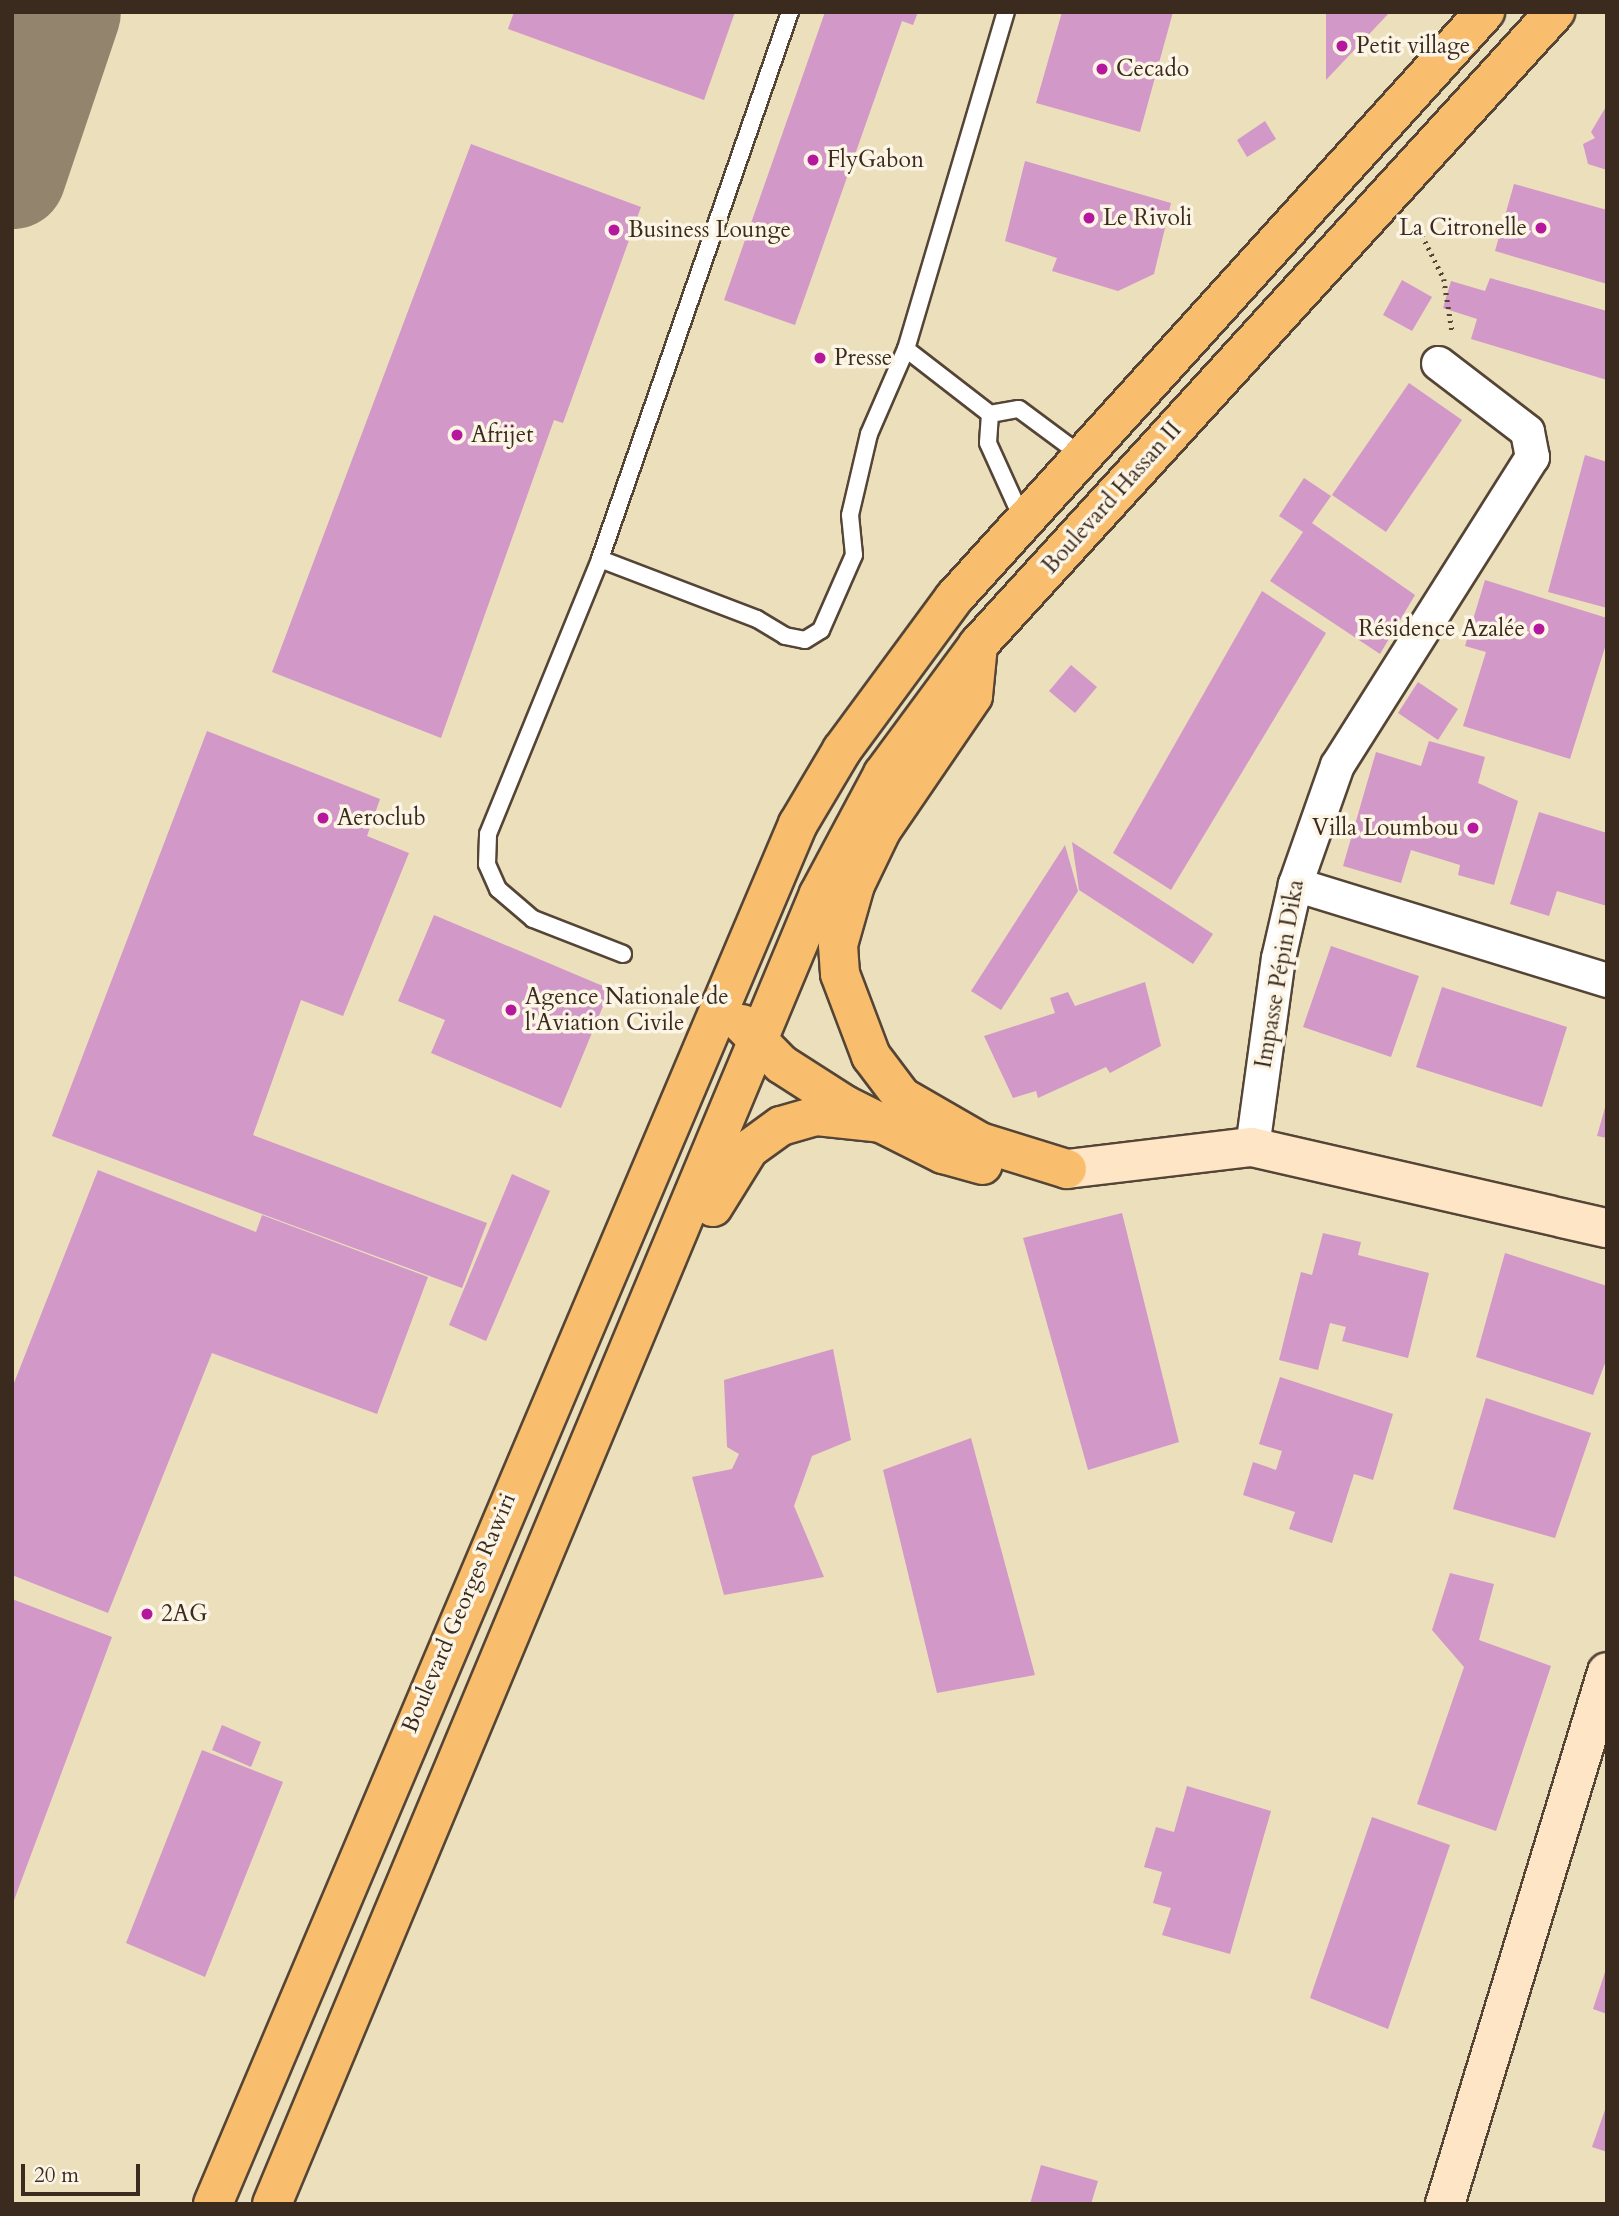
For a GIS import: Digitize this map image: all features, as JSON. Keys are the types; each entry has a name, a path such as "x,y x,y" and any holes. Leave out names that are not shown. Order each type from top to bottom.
{"main road":[{"path":"1485,12 1023,520 900,668 842,750 784,852 787,871 735,997 735,1009 756,1044 809,1084 881,1123 980,1165 1032,1175 1252,1147 1607,1228"},
{"name":"Boulevard Hassan II","path":"756,1044 841,848 913,728 978,645 1555,12"},
{"path":"978,645 973,696 865,863 838,945 840,974 871,1056 902,1097 980,1142 1068,1169"},
{"name":"Boulevard Georges Rawiri","path":"213,2204 784,852"},
{"path":"272,2204 756,1044"},
{"path":"523,1603 577,1542 716,1200 749,1149 781,1126 807,1118 881,1123"},
{"path":"1445,2204 1607,1672"}],"street":[{"name":"Impasse Pépin Dika","path":"1252,1147 1295,884 1337,765 1532,457 1527,431 1438,363"},
{"path":"1295,884 1607,980"}],"lane":[{"path":"623,954 533,919 498,888 487,864 488,834 600,559 790,12"},
{"path":"600,559 757,619 785,636 805,640 821,630 854,555 850,514 869,434 906,349 1006,12"},
{"path":"906,349 990,414 1019,409 1081,455"},
{"path":"990,414 989,443 1023,520"}],"path":[{"path":"1419,229 1450,308 1452,335 1438,363"}],"building":[{"path":"514,12 735,12 704,100 508,29"},
{"name":"FlyGabon","path":"825,12 918,12 913,25 902,21 795,325 724,300"},
{"name":"Cecado","path":"1062,12 1173,12 1140,132 1036,103"},
{"name":"Petit village","path":"1326,12 1390,12 1326,80"},
{"path":"1607,105 1607,170 1588,164 1583,144 1595,138 1591,132"},
{"path":"1265,121 1276,139 1247,157 1237,140"},
{"path":"471,144 641,207 563,423 554,420 441,738 272,672"},
{"name":"Le Rivoli","path":"1025,161 1171,203 1154,274 1118,291 1052,271 1057,258 1005,241"},
{"name":"La Citronelle","path":"1514,184 1607,210 1607,284 1495,251"},
{"path":"1490,278 1607,311 1607,380 1471,339 1477,319 1443,308 1451,281 1485,291"},
{"path":"1402,280 1432,297 1412,331 1383,315"},
{"path":"1409,383 1462,420 1386,532 1332,495"},
{"path":"1585,455 1607,462 1607,608 1548,592"},
{"path":"1304,478 1331,496 1312,523 1415,595 1380,654 1270,581 1303,532 1279,516"},
{"path":"1485,580 1607,618 1607,641 1570,759 1463,726 1486,652 1465,646"},
{"path":"1262,591 1326,633 1171,890 1113,853"},
{"path":"1071,665 1097,687 1075,713 1049,691"},
{"path":"1418,682 1458,709 1438,740 1398,713"},
{"path":"207,731 380,799 367,836 409,853 343,1016 301,1000 253,1135 487,1223 462,1288 52,1136"},
{"path":"1429,741 1485,757 1478,783 1518,801 1494,885 1458,875 1460,865 1411,850 1401,883 1343,866 1376,752 1421,766"},
{"path":"1539,812 1607,833 1607,906 1557,891 1549,916 1510,904"},
{"path":"1072,842 1213,934 1193,964 1079,890"},
{"path":"1065,845 1078,891 1001,1010 971,991"},
{"name":"Agence Nationale de l'Aviation Civile","path":"434,915 610,989 561,1108 431,1053 445,1020 398,1001"},
{"path":"1331,946 1419,976 1391,1057 1303,1027"},
{"path":"1145,982 1161,1046 1110,1073 1106,1067 1038,1098 1036,1091 1013,1098 984,1036 1055,1013 1050,998 1068,992 1075,1006"},
{"path":"1442,987 1567,1027 1542,1107 1416,1067"},
{"path":"1607,1105 1607,1138 1597,1136"},
{"path":"98,1170 256,1232 262,1215 428,1277 377,1414 212,1353 108,1613 12,1575 12,1388"},
{"path":"512,1174 550,1191 486,1341 449,1325"},
{"path":"1122,1213 1179,1442 1088,1470 1023,1238"},
{"path":"1323,1233 1361,1242 1358,1255 1429,1273 1408,1358 1342,1341 1346,1327 1330,1323 1318,1370 1279,1360 1301,1272 1312,1275"},
{"path":"1505,1253 1607,1286 1607,1358 1593,1395 1476,1357"},
{"path":"833,1349 851,1440 812,1456 794,1506 824,1577 724,1595 692,1477 732,1469 739,1454 727,1447 724,1380"},
{"path":"1280,1377 1393,1414 1373,1480 1354,1474 1332,1543 1289,1529 1295,1512 1243,1495 1253,1462 1276,1470 1282,1451 1259,1444"},
{"path":"1486,1398 1591,1433 1555,1538 1453,1509"},
{"path":"971,1438 1035,1675 937,1693 883,1470"},
{"path":"1450,1573 1494,1584 1479,1640 1551,1666 1496,1831 1417,1804 1464,1667 1432,1630"},
{"path":"12,1599 112,1637 13,1903 12,1903"},
{"path":"222,1725 261,1742 251,1767 212,1750"},
{"path":"202,1750 283,1782 205,1977 126,1943"},
{"path":"1187,1786 1271,1811 1230,1954 1162,1935 1171,1908 1153,1903 1162,1872 1144,1867 1156,1827 1174,1832"},
{"path":"1372,1817 1450,1845 1388,2029 1310,1998"},
{"path":"1607,1969 1607,2014 1593,2009"},
{"path":"1607,2107 1607,2152 1592,2147"},
{"path":"1041,2165 1098,2181 1091,2204 1030,2204"}],"taxiway":[{"path":"12,175 67,12"}],"place":[{"name":"Petit village","path":"1342,46"},
{"name":"Cecado","path":"1102,69"},
{"name":"FlyGabon","path":"813,160"},
{"name":"Le Rivoli","path":"1089,218"},
{"name":"La Citronelle","path":"1541,228"},
{"name":"Business Lounge","path":"614,230"},
{"name":"Presse","path":"820,358"},
{"name":"Afrijet","path":"457,435"},
{"name":"Résidence Azalée","path":"1539,629"},
{"name":"Aeroclub","path":"323,818"},
{"name":"Villa Loumbou","path":"1473,828"},
{"name":"Agence Nationale de l'Aviation Civile","path":"511,1010"},
{"name":"2AG","path":"147,1614"}]}
